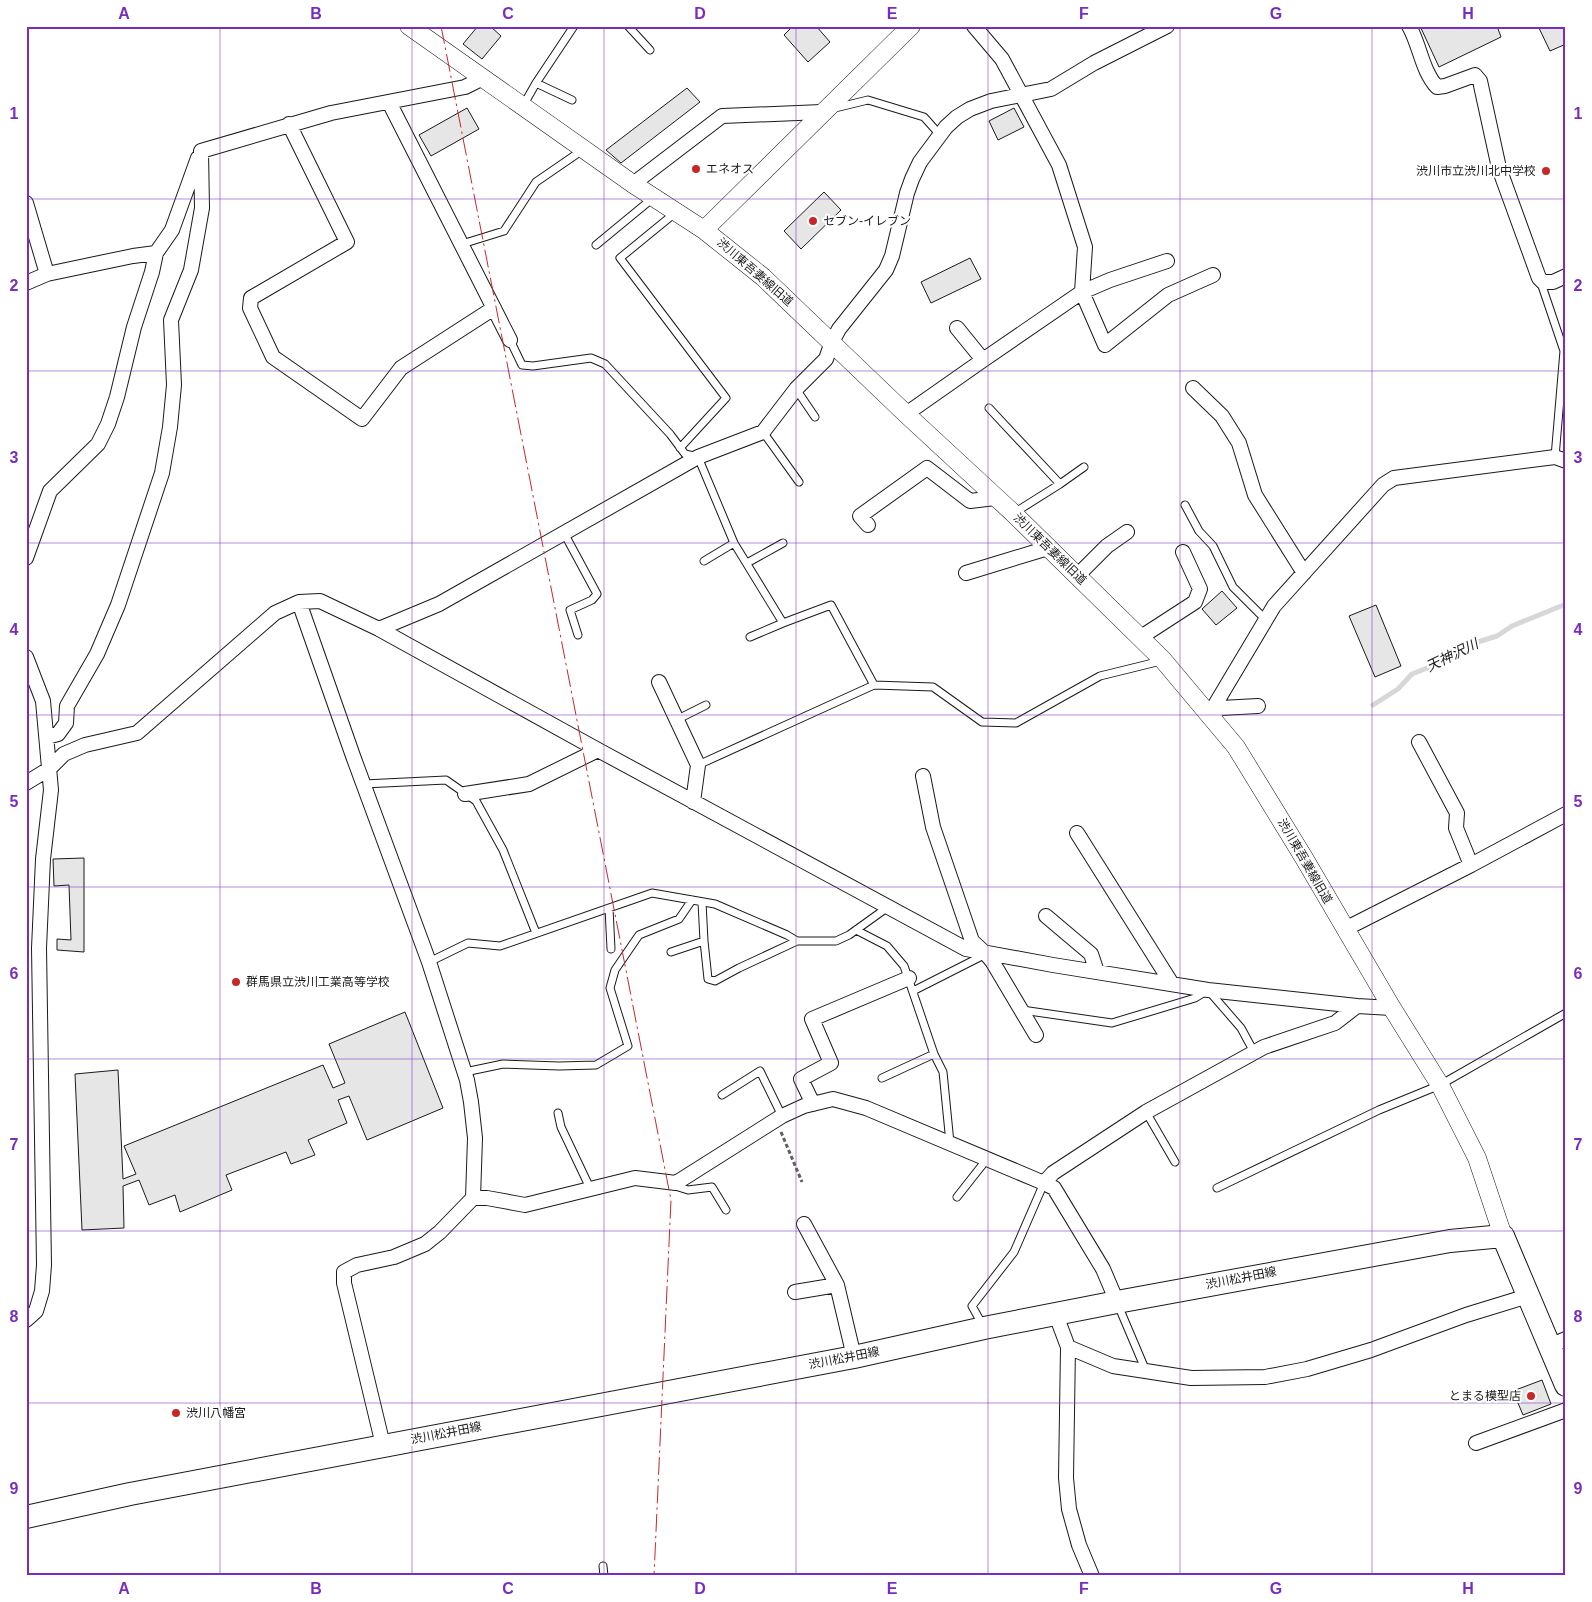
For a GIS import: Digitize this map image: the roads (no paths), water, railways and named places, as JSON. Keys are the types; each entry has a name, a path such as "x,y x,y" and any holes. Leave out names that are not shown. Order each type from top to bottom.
{"main road":[{"path":"1503,1236 1528,1296 1557,1342 1566,1384"},
{"name":"渋川松井田線","path":"26,1518 130,1494 854,1357 984,1328 1117,1302 1450,1241 1503,1236"}],"street":[{"name":"渋川東吾妻線旧道","path":"409,26 633,184 704,230 763,277 1164,660 1241,755 1440,1085 1477,1158 1503,1236"},
{"path":"704,230 910,26"},
{"path":"974,26 1002,59 1059,165 1084,247 1082,292 1106,345 1168,295 1213,275"},
{"path":"379,629 439,604 698,457 763,432 796,389 826,359 839,330 886,270 892,256 912,179 920,162 957,116 991,101 1051,89 1094,63 1166,26"},
{"path":"1409,26 1431,81 1437,87 1445,86 1475,74 1480,81 1499,168 1539,278 1543,282 1553,282 1566,276"},
{"path":"201,151 331,113 465,87 483,78"},
{"path":"389,102 510,340"},
{"path":"633,184 722,116 822,112"},
{"path":"289,124 347,242 250,298 250,308 273,357 362,419 401,368 494,308"},
{"path":"26,558 50,491 98,444 108,424 156,253 172,230 201,151"},
{"path":"47,737 58,734 66,723 67,706 97,654 118,605 162,473 170,427 174,385 171,320 191,270 202,208 201,151"},
{"path":"26,203 47,274"},
{"path":"26,283 47,274 156,253"},
{"path":"906,414 1082,292 1167,260"},
{"path":"957,328 982,360"},
{"path":"1193,388 1222,416 1239,443 1255,495 1304,573"},
{"path":"1209,715 1274,606 1383,485 1394,478 1560,459"},
{"path":"868,525 860,516 927,468 970,501 995,498"},
{"path":"1077,576 1107,546 1128,532"},
{"path":"966,573 1048,548"},
{"path":"1142,637 1195,602 1200,589 1183,552"},
{"path":"29,782 49,769 64,754 85,745 137,733 275,613 299,602 320,601 379,629 693,802 966,949 986,954 1208,990 1392,1008"},
{"path":"299,602 429,962 465,1072 472,1102 475,1138 473,1198 440,1232 425,1244 394,1257 357,1265 344,1272 344,1283 383,1445"},
{"path":"26,657 43,701 51,790 43,859 39,948 44,1265 42,1290 36,1311 26,1320"},
{"path":"659,682 698,765 693,802"},
{"path":"1209,715 1221,708 1258,706"},
{"path":"1419,742 1457,813 1456,828 1471,865"},
{"path":"465,794 529,784 598,750"},
{"path":"923,776 933,827 972,941 986,954 1036,1035"},
{"path":"1345,929 1566,814"},
{"path":"1077,833 1172,984"},
{"path":"1046,916 1091,954 1097,972"},
{"path":"812,1104 800,1079 831,1062 812,1019 911,984"},
{"path":"1044,1183 1052,1173 1146,1112 1264,1047 1335,1024 1357,1006"},
{"path":"473,1198 487,1198 525,1205 635,1178 676,1183 779,1118 804,1106 833,1099 866,1108 1054,1188 1103,1269 1117,1302"},
{"path":"804,1224 837,1285 854,1357"},
{"path":"796,1292 837,1285"},
{"path":"1068,1347 1113,1366 1191,1378 1265,1377 1307,1369 1371,1350 1466,1315 1528,1296"},
{"path":"1056,1315 1068,1347 1066,1478 1069,1510 1079,1546 1092,1576"},
{"path":"1476,1443 1566,1410"}],"lane":[{"path":"523,106 574,26"},
{"path":"628,26 650,50"},
{"path":"536,83 572,100"},
{"path":"822,112 868,100 924,117 940,135"},
{"path":"462,244 504,231 536,182 584,149"},
{"path":"596,245 654,198"},
{"path":"677,212 620,258 726,398 680,448"},
{"path":"1539,278 1564,351 1560,459"},
{"path":"510,340 522,364 533,366 590,358 606,364 670,434 685,454 698,457 734,543 783,623"},
{"path":"796,389 815,417"},
{"path":"989,408 1060,484"},
{"path":"763,432 799,482"},
{"path":"1013,514 1084,467"},
{"path":"1184,505 1199,532 1213,546 1232,587 1266,620"},
{"path":"564,533 597,594 592,600 570,610 578,635"},
{"path":"704,561 734,543"},
{"path":"746,563 782,543"},
{"path":"750,637 831,605 874,685"},
{"path":"698,765 874,685 933,687 982,722 1016,724 1100,676 1164,660"},
{"path":"678,719 706,705"},
{"path":"364,784 446,780 476,802 503,850 536,933"},
{"path":"429,962 468,943 500,946 652,893 715,904 787,935 796,941"},
{"path":"465,1072 503,1064 596,1065 628,1046 610,988 615,970 639,935 679,919 692,900"},
{"path":"702,902 708,979 715,981 796,941 836,941 856,930 888,907"},
{"path":"608,908 611,949"},
{"path":"856,930 888,946 904,966 934,1054 943,1072 950,1143"},
{"path":"671,952 704,941"},
{"path":"911,984 986,954"},
{"path":"1021,1010 1112,1023 1195,998 1208,990 1241,1028 1254,1052"},
{"path":"1217,1188 1379,1110 1440,1085 1566,1013"},
{"path":"882,1078 934,1054"},
{"path":"722,1095 760,1071 779,1118"},
{"path":"1146,1112 1175,1162"},
{"path":"558,1113 561,1127 590,1188"},
{"path":"957,1197 987,1159"},
{"path":"658,1181 688,1190 712,1187 726,1210"},
{"path":"984,1328 972,1306 1014,1252 1044,1183"},
{"path":"1117,1302 1146,1371"},
{"path":"603,1566 604,1576"}],"waterway":[{"name":"天神沢川","path":"1373,705 1398,689 1412,674 1450,659 1468,645 1497,636 1512,626 1566,604"}],"place":[{"name":"エネオス","path":"696,169"},
{"name":"渋川市立渋川北中学校","path":"1546,171"},
{"name":"セブン-イレブン","path":"813,221"},
{"name":"群馬県立渋川工業高等学校","path":"236,982"},
{"name":"とまる模型店","path":"1531,1396"},
{"name":"渋川八幡宮","path":"176,1413"}]}
